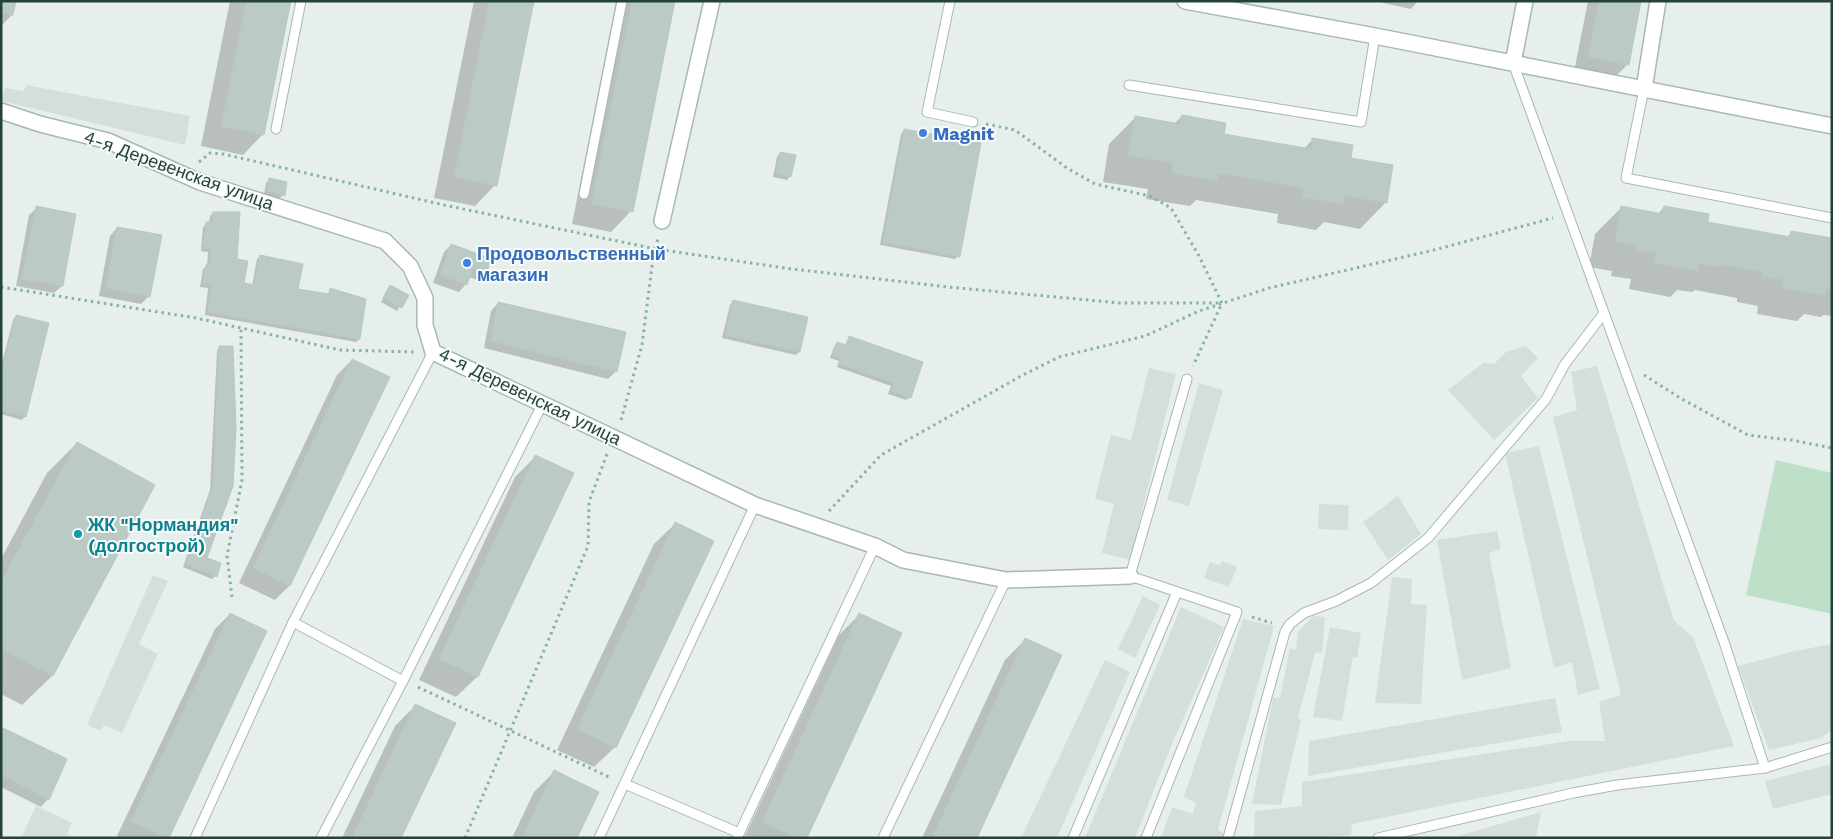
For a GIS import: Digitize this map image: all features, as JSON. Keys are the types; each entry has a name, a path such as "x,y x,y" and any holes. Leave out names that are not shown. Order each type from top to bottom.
{"street":[{"path":"662,221 712,1"},
{"path":"1186,1 1375,36 1832,126"},
{"path":"1513,63 1525,1"},
{"path":"1644,89 1658,1"},
{"name":"4-я Деревенская улица","path":"1,111 40,124 108,142 200,182 385,241 410,266 425,298 425,325 433,352 755,504 875,546 903,560 1006,580 1130,576"}],"lane":[{"path":"276,129 301,1"},
{"path":"584,194 622,1"},
{"path":"950,1 927,112 973,122"},
{"path":"1129,85 1361,122 1375,36"},
{"path":"1513,63 1724,642 1765,768"},
{"path":"1644,89 1626,178 1832,218"},
{"path":"1228,838 1285,632 1290,624 1304,613 1336,601 1372,583 1428,538 1546,399 1566,364 1604,313"},
{"path":"195,838 294,622 433,352"},
{"path":"1146,838 1237,612 1130,576 1187,379"},
{"path":"321,838 404,681 542,402"},
{"path":"598,838 755,504"},
{"path":"625,784 738,835 875,546"},
{"path":"883,838 1006,580"},
{"path":"1073,838 1177,592"},
{"path":"294,622 404,681"},
{"path":"1378,838 1573,793 1765,768 1832,747"}],"path":[{"path":"973,122 1015,130 1067,168 1095,184 1150,196 1171,208 1199,256 1222,303"},
{"path":"187,176 210,153 223,154 444,205 656,249 792,269 1120,304 1222,303"},
{"path":"812,525 835,506 881,455 1020,376 1059,357 1144,336 1199,311 1269,288 1434,250 1568,214"},
{"path":"464,838 588,546 589,502 622,419 642,345 652,266 662,221"},
{"path":"1,287 196,318 340,350 433,352"},
{"path":"1187,379 1222,303"},
{"path":"232,597 227,556 242,480 241,328"},
{"path":"1622,362 1680,398 1748,435 1791,440 1832,448"},
{"path":"1237,612 1288,627"},
{"path":"404,681 625,784"}],"shaded area":[{"path":"26,85 190,116 185,145 2,101 5,88 24,91"},
{"path":"1526,346 1538,358 1521,376 1538,398 1494,440 1448,390 1483,363 1494,364 1506,352"},
{"path":"1597,366 1674,621 1693,637 1734,746 1352,824 1351,835 1317,838 1254,838 1255,811 1302,806 1302,782 1569,741 1605,741 1599,702 1621,695 1553,417 1577,410 1571,372"},
{"path":"1149,368 1176,374 1130,560 1102,553 1114,504 1095,499 1111,435 1131,440"},
{"path":"1199,383 1223,390 1189,506 1167,500"},
{"path":"1539,446 1600,689 1578,695 1572,662 1554,668 1505,453"},
{"path":"1398,496 1421,534 1388,560 1363,522"},
{"path":"1319,504 1349,505 1348,530 1318,529"},
{"path":"1497,531 1501,549 1489,553 1511,668 1462,680 1437,540"},
{"path":"1222,561 1237,567 1229,587 1204,578 1210,562 1220,565"},
{"path":"153,575 168,581 139,644 158,654 122,733 104,725 101,731 87,725"},
{"path":"1392,577 1412,579 1411,604 1427,605 1421,704 1375,703"},
{"path":"1143,596 1160,605 1135,658 1118,649"},
{"path":"1181,607 1224,627 1172,744 1135,838 1085,838"},
{"path":"1313,616 1325,617 1322,652 1315,653 1298,718 1301,720 1281,805 1252,804 1273,698 1280,698 1290,648 1296,650 1298,632"},
{"path":"1243,619 1274,626 1218,830 1225,834 1223,838 1161,838 1172,807 1193,814 1196,803 1184,797"},
{"path":"1330,627 1361,633 1357,658 1353,657 1342,721 1313,717"},
{"path":"1832,644 1832,731 1820,738 1769,750 1738,666 1795,651"},
{"path":"1105,660 1130,672 1057,838 1021,838"},
{"path":"1555,698 1562,732 1308,776 1309,741"},
{"path":"1832,764 1832,794 1773,809 1765,781"},
{"path":"36,806 72,823 67,834 75,838 21,838"},
{"path":"1541,812 1536,838 1451,838"}],"green space":[{"path":"1776,460 1832,473 1832,614 1746,595"}],"building":[{"path":"1,1 16,1 13,15 1,13"},
{"path":"246,1 291,1 264,135 221,126"},
{"path":"489,1 534,1 497,186 454,177"},
{"path":"632,1 675,1 633,212 591,204"},
{"path":"1599,1 1641,1 1629,65 1588,57"},
{"path":"1182,115 1226,123 1224,134 1311,149 1312,138 1353,145 1351,158 1393,165 1387,203 1345,196 1344,204 1302,197 1304,188 1218,173 1217,181 1172,173 1173,163 1128,156 1135,116 1180,124"},
{"path":"904,129 981,143 960,257 883,242"},
{"path":"780,152 796,155 791,177 776,174"},
{"path":"269,178 287,182 285,196 267,191"},
{"path":"36,206 76,214 63,286 22,279"},
{"path":"1621,206 1662,214 1664,206 1709,214 1708,222 1790,237 1791,231 1832,238 1832,289 1826,288 1825,295 1782,288 1784,280 1762,276 1763,272 1720,264 1720,267 1699,263 1698,271 1654,263 1656,253 1637,250 1637,245 1615,241"},
{"path":"213,212 240,212 237,259 248,261 244,283 254,285 260,255 303,264 298,289 329,294 330,288 366,299 360,339 208,312 211,285 203,284 206,265 210,265 211,249 203,248 206,222 212,222"},
{"path":"117,227 162,235 150,297 106,288"},
{"name":"Продовольственный магазин","path":"451,244 492,259 486,273 473,268 467,285 440,275"},
{"path":"390,285 409,295 402,308 383,298"},
{"path":"733,300 808,317 800,352 725,335"},
{"path":"498,302 626,332 617,372 491,341"},
{"path":"16,315 49,323 26,417 1,410 1,374"},
{"path":"849,336 923,362 911,398 891,391 894,383 839,364 841,358 832,355 837,342 846,345"},
{"path":"219,346 233,346 236,428 233,486 207,558 221,563 217,577 185,564 213,486"},
{"path":"352,359 390,377 290,586 253,568"},
{"name":"ЖК \"Нормандия\" (долгострой)","path":"77,442 155,485 53,676 1,649 1,582"},
{"path":"535,455 574,473 478,677 439,659"},
{"path":"675,522 714,541 616,748 577,729"},
{"path":"230,613 267,631 169,838 166,838 131,821"},
{"path":"859,613 902,633 807,838 796,838 762,822"},
{"path":"1025,638 1062,655 977,838 932,838"},
{"path":"415,704 456,723 401,838 352,838"},
{"path":"1,727 67,759 49,800 1,775"},
{"path":"554,770 599,792 577,838 522,838"}],"place":[{"name":"Magnit","path":"923,133"},
{"name":"Продовольственный магазин","path":"467,263"},
{"name":"ЖК \"Нормандия\" (долгострой)","path":"78,534"}]}
